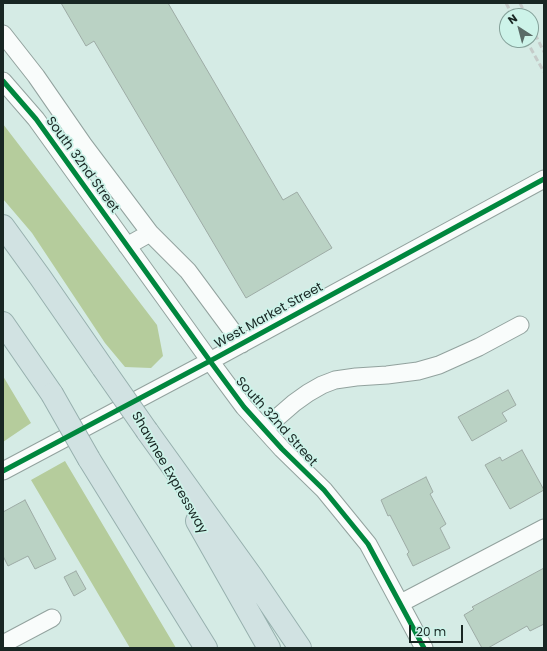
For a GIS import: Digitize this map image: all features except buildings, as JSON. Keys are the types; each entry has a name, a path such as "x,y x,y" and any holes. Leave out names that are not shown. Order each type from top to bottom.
{"highway":[{"name":"Shawnee Expressway","path":"3,226 147,431 269,648"},
{"path":"3,323 52,394 89,459 206,648"},
{"path":"147,431 252,577 300,648"}],"street":[{"path":"3,34 36,76 150,233 188,270 242,344"},
{"name":"South 32nd Street","path":"3,81 36,119 244,407 324,490 368,544 424,648"},
{"path":"60,152 84,144"},
{"name":"West Market Street","path":"3,471 242,344 544,179"},
{"path":"127,246 150,233"},
{"path":"264,429 308,392 322,385 335,380 418,371 439,365 520,325"},
{"path":"401,603 544,528"},
{"path":"3,644 52,618"}],"green space":[{"path":"3,124 157,325 163,356 151,368 125,367 105,343 32,233 3,199"},
{"path":"3,376 31,423 3,442"},
{"path":"65,461 176,648 130,648 31,480"}],"railway":[{"path":"506,3 509,8"},
{"path":"520,3 522,8"},
{"path":"539,42 544,52"},
{"path":"530,48 544,72"}],"cycle path":[{"path":"3,81 36,119 244,407 282,449 324,490 368,544 424,648"},
{"path":"3,471 210,361 544,179"}]}
